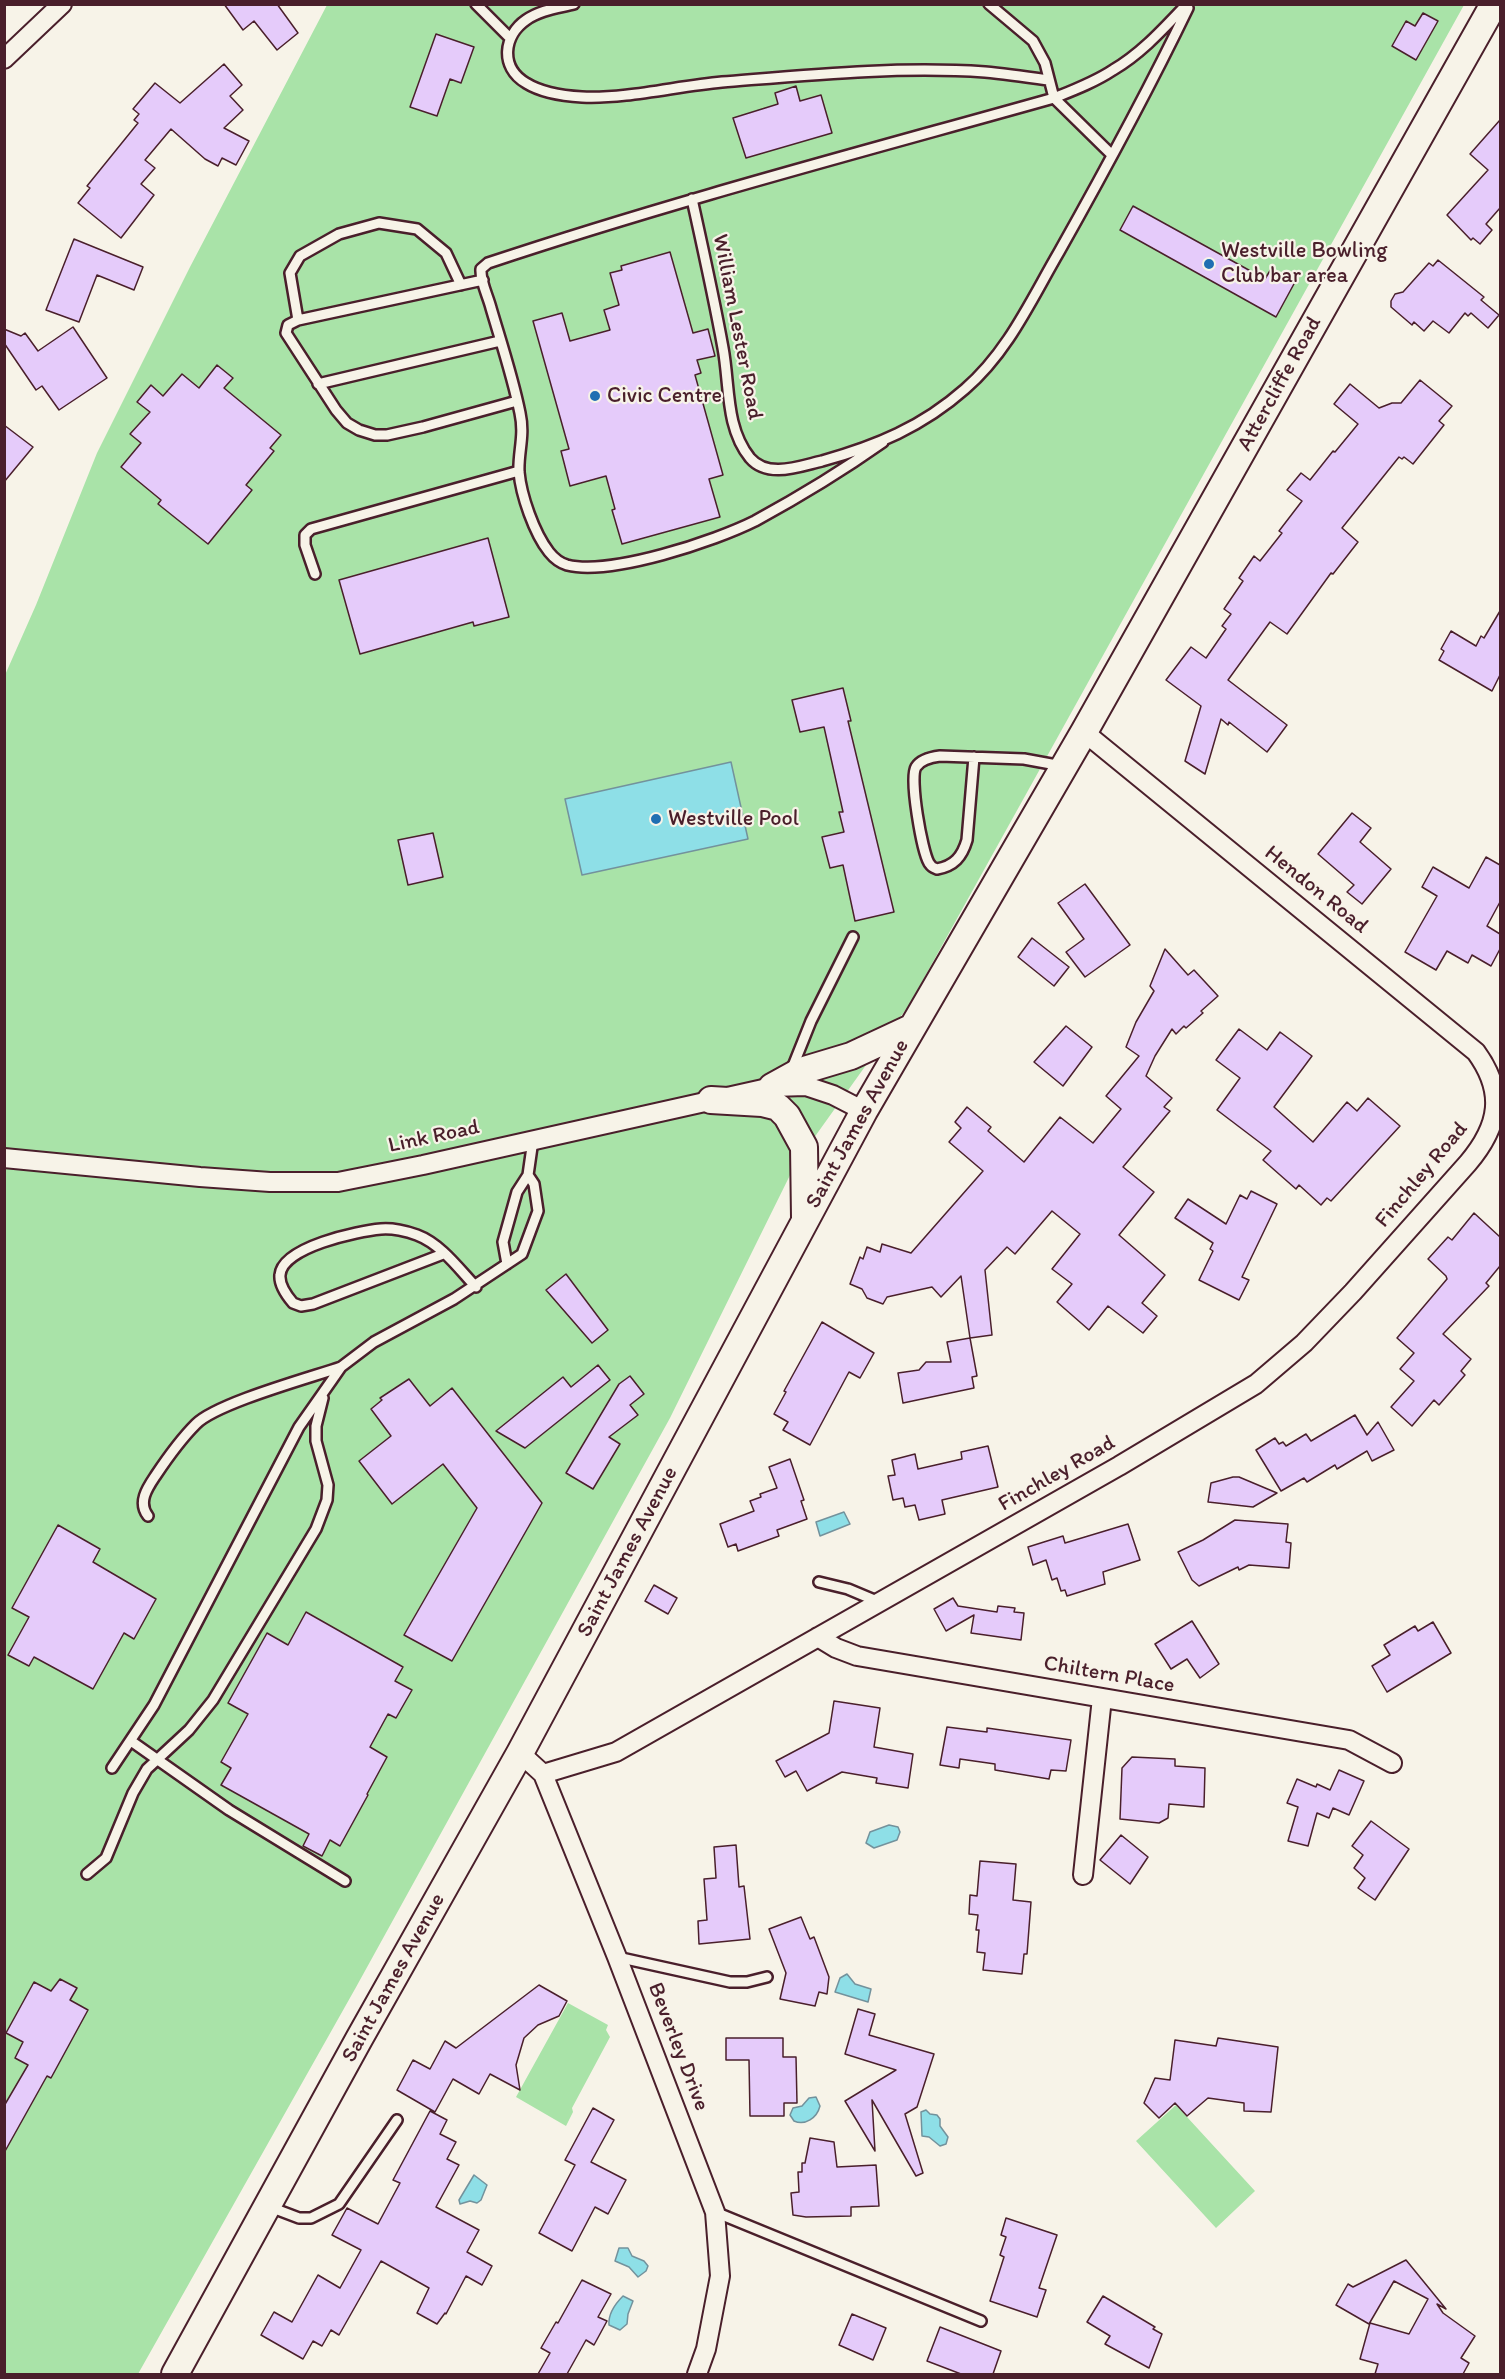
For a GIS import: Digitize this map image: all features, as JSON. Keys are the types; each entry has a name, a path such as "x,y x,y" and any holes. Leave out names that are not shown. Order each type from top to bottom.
{"main road":[{"name":"Attercliffe Road","path":"1084,732 1494,4"},
{"name":"Saint James Avenue","path":"176,2374 520,1753 864,1111 1084,732"},
{"path":"780,1083 801,1071 851,1056 911,1028"},
{"path":"711,1100 762,1103 778,1107 787,1116 804,1147 805,1221"}],"street":[{"path":"4,59 62,4"},
{"name":"Hendon Road","path":"1084,732 1476,1052 1492,1072 1499,1098"},
{"name":"Link Road","path":"4,1158 200,1177 270,1182 338,1182 780,1083 806,1086 833,1095 864,1111"},
{"name":"Finchley Road","path":"543,1774 616,1752 1119,1466 1256,1384 1304,1343 1353,1293 1468,1163 1479,1150 1494,1123 1499,1098"},
{"name":"Chiltern Place","path":"818,1637 836,1648 857,1656 1349,1740 1392,1763"},
{"path":"1083,1875 1102,1698"},
{"name":"Beverley Drive","path":"520,1753 543,1774 617,1957 715,2212 720,2276 706,2349 697,2374"}],"lane":[{"path":"476,4 510,38"},
{"path":"574,4 528,18 510,38 507,43 509,62 523,81 540,89 582,97 605,97 711,83 864,71 985,72 1048,80"},
{"path":"989,4 1033,41 1045,63 1054,98 1111,154"},
{"name":"William Lester Road","path":"1189,4 1164,57 1072,228 1008,340 997,356 966,388 918,424 883,442 791,469 774,470 760,466 748,455 734,428 724,351 692,199 1054,98 1094,81 1131,58 1189,4"},
{"path":"692,199 488,263 481,269 523,427 519,471 533,525 549,552 560,562 568,565 594,566 657,555 736,529 840,472 883,442"},
{"path":"298,320 290,273 300,256 339,234 379,223 417,229 446,253 461,285"},
{"path":"483,280 298,320 288,325 286,333 318,384 347,423 375,435 387,435 423,427 517,401"},
{"path":"318,384 500,341"},
{"path":"315,574 305,545 305,535 311,530 519,471"},
{"path":"974,757 964,852 955,861 936,869 929,863 921,831 913,775 915,768 932,757 974,757 1024,759 1064,766"},
{"path":"780,1083 853,937"},
{"path":"507,1264 503,1242 517,1192 528,1175 533,1140"},
{"path":"112,1768 154,1705 299,1427 341,1368 374,1342 476,1287 522,1254 538,1211 534,1184 528,1175"},
{"path":"443,1254 326,1300 301,1306 293,1303 281,1283 280,1274 284,1266 304,1249 328,1241 383,1229 408,1232 430,1242 443,1254 476,1287"},
{"path":"148,1516 144,1511 143,1502 146,1490 196,1423 209,1414 243,1400 341,1368"},
{"path":"87,1874 106,1858 133,1793 155,1759 189,1730 213,1700 316,1528 327,1500 328,1485 316,1441 316,1426 324,1393"},
{"path":"819,1582 848,1589 879,1602"},
{"path":"131,1741 229,1810 345,1881"},
{"path":"617,1957 730,1982 747,1982 767,1977"},
{"path":"268,2206 299,2218 311,2218 339,2204 397,2120"},
{"path":"715,2212 981,2321"}],"green space":[{"path":"327,5 1464,5 909,1005 796,1163 670,1418 355,1989 138,2374 5,2374 5,675 36,605 97,453 190,267"},
{"path":"568,2003 608,2025 606,2030 610,2037 572,2108 573,2112 566,2126 516,2097"},
{"path":"1176,2105 1255,2191 1216,2228 1136,2141"}],"water":[{"name":"Westville Pool","path":"731,762 748,839 582,875 565,799"},
{"path":"844,1512 850,1524 820,1536 816,1522"},
{"path":"889,1825 898,1827 900,1832 897,1840 874,1848 866,1843 870,1832"},
{"path":"847,1974 855,1984 871,1989 868,2002 835,1992 840,1978"},
{"path":"816,2097 820,2106 813,2117 806,2122 794,2121 790,2115 793,2108 802,2106 809,2098"},
{"path":"926,2110 940,2119 940,2126 948,2137 946,2144 940,2146 929,2137 922,2136 921,2112"},
{"path":"474,2175 487,2185 481,2200 477,2203 470,2201 460,2204 459,2200"},
{"path":"619,2248 628,2248 632,2256 644,2261 648,2266 646,2271 638,2277 629,2267 615,2261"},
{"path":"623,2296 633,2301 627,2324 620,2330 609,2325 609,2321 613,2309"}],"building":[{"path":"224,4 277,4 298,33 277,50 254,21 243,30"},
{"path":"1423,13 1438,21 1416,60 1392,46 1406,21 1415,26"},
{"path":"436,34 474,47 461,83 450,79 437,116 410,107"},
{"path":"224,64 242,85 230,96 243,110 224,128 249,141 236,165 222,158 218,166 205,159 171,129 145,160 155,168 141,184 154,195 121,238 78,203 90,188 87,186 138,123 134,120 139,114 133,109 155,83 180,103"},
{"path":"796,86 800,101 821,95 832,133 746,158 733,118 778,104 775,93"},
{"path":"1500,120 1500,208 1486,224 1492,230 1480,244 1473,238 1471,240 1447,215 1488,170 1470,154"},
{"path":"1133,206 1265,279 1271,269 1295,282 1276,317 1120,230"},
{"path":"74,239 143,267 134,290 97,275 79,322 46,310"},
{"name":"Civic Centre","path":"670,252 693,333 708,329 715,356 697,360 701,373 695,375 723,475 709,479 720,517 622,544 612,510 615,509 606,476 570,486 561,451 569,449 533,321 562,313 570,341 610,330 604,310 619,305 610,273 622,270 621,266"},
{"path":"1438,260 1484,297 1481,300 1499,315 1488,328 1471,313 1468,316 1465,313 1449,333 1433,321 1424,331 1414,322 1412,325 1391,307 1395,294 1403,292 1429,263 1433,266"},
{"path":"73,327 107,378 59,410 42,386 36,390 4,343 4,329 21,336 25,333 38,351"},
{"path":"217,365 233,378 224,388 281,435 270,448 274,451 246,485 252,490 208,544 158,504 161,500 121,467 141,443 130,434 150,412 137,402 151,385 163,396 182,374 199,388"},
{"path":"1420,380 1452,406 1439,421 1444,425 1413,464 1404,457 1402,459 1399,457 1342,528 1358,542 1333,574 1331,573 1287,634 1270,622 1228,680 1287,725 1267,752 1229,722 1228,725 1221,719 1205,774 1185,761 1201,706 1166,680 1191,647 1206,658 1226,629 1222,626 1231,614 1224,609 1243,581 1239,578 1254,556 1260,561 1282,533 1279,531 1302,501 1287,490 1301,473 1310,480 1358,424 1334,404 1350,384 1379,408 1392,403 1401,403"},
{"path":"4,425 33,447 4,482"},
{"path":"488,538 509,617 474,626 473,622 360,654 339,580"},
{"path":"1500,611 1500,675 1492,691 1439,660 1444,651 1441,649 1451,631 1476,646 1481,636 1484,638"},
{"path":"843,688 851,721 848,721 894,912 855,921 843,865 830,868 822,837 844,832 839,812 843,812 824,727 800,732 792,700"},
{"path":"1352,813 1371,828 1360,842 1391,869 1362,904 1347,892 1354,885 1318,854"},
{"path":"433,833 443,877 408,885 398,840"},
{"path":"1486,857 1500,865 1500,902 1487,926 1500,934 1500,949 1491,966 1472,955 1468,963 1447,951 1436,970 1405,952 1437,896 1422,887 1433,867 1469,888"},
{"path":"1085,884 1130,945 1085,977 1066,952 1084,939 1058,903"},
{"path":"1032,938 1069,967 1054,986 1018,957"},
{"path":"1165,949 1188,975 1194,970 1218,996 1186,1028 1184,1026 1176,1034 1172,1029 1155,1056 1146,1076 1172,1098 1164,1107 1170,1111 1123,1167 1154,1192 1119,1235 1165,1275 1142,1303 1157,1316 1143,1333 1108,1306 1089,1330 1057,1302 1072,1284 1052,1269 1080,1234 1052,1211 1015,1254 1007,1247 985,1270 992,1335 970,1338 961,1276 941,1297 932,1287 887,1297 883,1304 867,1298 862,1289 850,1284 860,1257 863,1259 867,1247 880,1252 882,1244 911,1253 983,1171 949,1142 961,1128 955,1122 967,1107 991,1127 988,1131 1024,1162 1060,1117 1093,1143 1121,1109 1106,1096 1139,1056 1126,1047 1136,1022 1154,991 1150,986"},
{"path":"1066,1026 1092,1047 1063,1086 1034,1062"},
{"path":"1239,1029 1267,1050 1280,1032 1312,1056 1274,1107 1313,1142 1347,1102 1357,1111 1368,1098 1400,1126 1331,1201 1327,1198 1321,1205 1299,1185 1296,1189 1263,1160 1271,1151 1217,1110 1240,1078 1216,1060"},
{"path":"1251,1191 1277,1204 1242,1277 1249,1280 1239,1300 1199,1280 1213,1251 1210,1249 1213,1243 1175,1218 1188,1199 1226,1224 1240,1195 1247,1199"},
{"path":"1474,1213 1500,1237 1500,1266 1486,1283 1489,1286 1443,1334 1471,1359 1461,1371 1465,1375 1439,1405 1434,1400 1412,1426 1391,1407 1414,1381 1400,1369 1414,1353 1397,1338 1447,1279 1428,1259 1448,1237 1452,1240"},
{"path":"566,1274 608,1330 592,1343 546,1290"},
{"path":"822,1322 874,1353 860,1378 849,1372 810,1445 783,1430 788,1422 774,1414"},
{"path":"970,1338 977,1376 972,1377 974,1388 903,1403 898,1373 919,1370 926,1362 951,1362 947,1342"},
{"path":"598,1365 610,1380 525,1448 496,1431 563,1377 571,1387"},
{"path":"630,1376 644,1394 630,1405 638,1415 609,1437 620,1444 593,1489 566,1473 619,1384"},
{"path":"409,1379 430,1406 452,1388 542,1503 452,1661 404,1635 477,1508 443,1464 392,1504 359,1461 391,1436 371,1409 382,1400 380,1398"},
{"path":"1355,1415 1367,1435 1378,1422 1394,1450 1372,1461 1367,1451 1337,1469 1335,1465 1307,1482 1304,1478 1281,1491 1256,1450 1275,1438 1279,1444 1283,1442 1286,1446 1306,1434 1311,1441"},
{"path":"988,1446 998,1487 942,1500 945,1514 919,1520 915,1505 905,1507 903,1498 893,1500 888,1476 895,1475 892,1460 915,1454 918,1469 962,1459 961,1452"},
{"path":"790,1459 804,1500 801,1501 807,1519 777,1530 779,1536 738,1551 736,1544 728,1547 720,1524 754,1511 750,1501 761,1497 760,1494 777,1488 769,1467"},
{"path":"1239,1477 1277,1493 1253,1507 1208,1502 1211,1483"},
{"path":"1235,1520 1288,1524 1286,1542 1291,1543 1289,1568 1249,1565 1239,1570 1238,1567 1199,1586 1192,1580 1178,1552"},
{"path":"1128,1524 1140,1560 1103,1572 1105,1584 1067,1596 1065,1590 1061,1591 1057,1578 1052,1580 1046,1560 1033,1565 1028,1547 1063,1536 1065,1543"},
{"path":"58,1525 100,1549 93,1562 156,1599 134,1639 124,1633 93,1689 34,1657 29,1666 8,1655 29,1617 12,1608"},
{"path":"654,1585 677,1598 668,1614 645,1601"},
{"path":"953,1598 958,1606 997,1612 998,1606 1015,1608 1014,1612 1024,1613 1021,1640 971,1633 974,1615 946,1631 934,1609"},
{"path":"306,1612 403,1667 395,1681 412,1690 396,1718 388,1714 370,1747 387,1757 368,1795 340,1846 330,1840 322,1856 303,1846 309,1834 221,1785 231,1768 221,1762 248,1714 228,1703 267,1633 288,1645"},
{"path":"1192,1621 1219,1664 1200,1678 1187,1659 1171,1669 1155,1644"},
{"path":"1433,1622 1451,1653 1387,1692 1372,1666 1390,1655 1384,1645 1415,1626 1418,1631"},
{"path":"834,1701 880,1708 874,1747 913,1754 908,1788 876,1783 877,1778 842,1772 807,1791 796,1771 785,1777 776,1761 829,1733"},
{"path":"947,1727 987,1732 987,1728 1071,1740 1066,1771 1051,1770 1049,1779 995,1770 995,1764 960,1759 959,1768 940,1765"},
{"path":"1132,1757 1175,1759 1175,1766 1205,1768 1204,1807 1169,1804 1168,1818 1159,1823 1120,1819 1122,1768"},
{"path":"1339,1770 1364,1781 1349,1815 1333,1808 1329,1818 1317,1813 1308,1846 1288,1841 1298,1807 1287,1803 1297,1779 1330,1790"},
{"path":"1371,1821 1409,1849 1375,1900 1358,1888 1365,1878 1354,1868 1363,1855 1352,1846"},
{"path":"1121,1835 1148,1857 1130,1884 1100,1860"},
{"path":"736,1845 739,1887 744,1886 750,1939 699,1944 698,1921 707,1920 704,1879 716,1878 714,1847"},
{"path":"980,1861 1016,1864 1013,1900 1031,1902 1027,1954 1024,1954 1022,1974 983,1970 985,1953 977,1952 978,1915 969,1914 970,1895 977,1896"},
{"path":"801,1917 810,1939 814,1937 829,1977 827,1994 819,1992 815,2006 780,1999 786,1973 769,1929"},
{"path":"60,1979 77,1988 70,2000 88,2010 51,2078 47,2076 4,2153 4,2106 28,2065 15,2058 23,2042 6,2033 34,1982 51,1991"},
{"path":"539,1985 567,2001 559,2016 538,2025 524,2038 516,2065 520,2090 490,2074 479,2094 453,2079 435,2112 397,2090 413,2060 430,2069 445,2041 456,2048"},
{"path":"858,2009 875,2014 869,2035 934,2054 917,2107 905,2114 923,2173 916,2176 872,2100 875,2151 845,2101 896,2070 845,2054"},
{"path":"726,2038 783,2038 783,2057 796,2057 797,2103 784,2103 784,2116 750,2116 749,2060 726,2060"},
{"path":"1218,2038 1278,2047 1271,2112 1244,2111 1244,2103 1208,2098 1187,2116 1175,2103 1159,2118 1144,2103 1155,2078 1170,2080 1175,2040 1216,2046"},
{"path":"593,2108 614,2120 591,2162 626,2180 608,2214 595,2207 572,2251 539,2233 575,2165 565,2160"},
{"path":"430,2111 447,2120 440,2134 456,2142 447,2159 459,2165 436,2207 479,2230 467,2252 492,2266 482,2285 466,2276 446,2314 437,2324 417,2313 429,2288 381,2261 339,2335 331,2330 322,2346 313,2341 303,2359 261,2335 274,2312 292,2322 318,2275 340,2288 361,2250 332,2235 347,2208 378,2224 400,2183 393,2180"},
{"path":"810,2138 834,2142 837,2167 876,2165 879,2206 851,2207 851,2216 793,2215 791,2193 799,2192 798,2172 802,2172 802,2163 805,2163"},
{"path":"1006,2218 1057,2235 1039,2288 1046,2290 1037,2317 990,2301 1004,2257 1000,2255 1006,2237 1001,2235"},
{"path":"1406,2260 1446,2309 1437,2304 1443,2313 1475,2336 1461,2358 1469,2363 1463,2374 1375,2374 1378,2364 1360,2359 1370,2323 1409,2334 1428,2299 1394,2281 1369,2324 1336,2305 1348,2284 1353,2287"},
{"path":"582,2280 611,2294 598,2317 607,2321 594,2345 586,2340 567,2374 538,2374 550,2353 541,2348"},
{"path":"1103,2296 1155,2327 1153,2329 1162,2334 1149,2368 1105,2344 1110,2336 1087,2322"},
{"path":"852,2314 886,2328 873,2360 839,2345"},
{"path":"940,2327 1001,2351 993,2374 961,2374 927,2361"}],"place":[{"name":"Westville Bowling Club bar area","path":"1209,264"},
{"name":"Civic Centre","path":"595,396"},
{"name":"Westville Pool","path":"656,819"}]}
